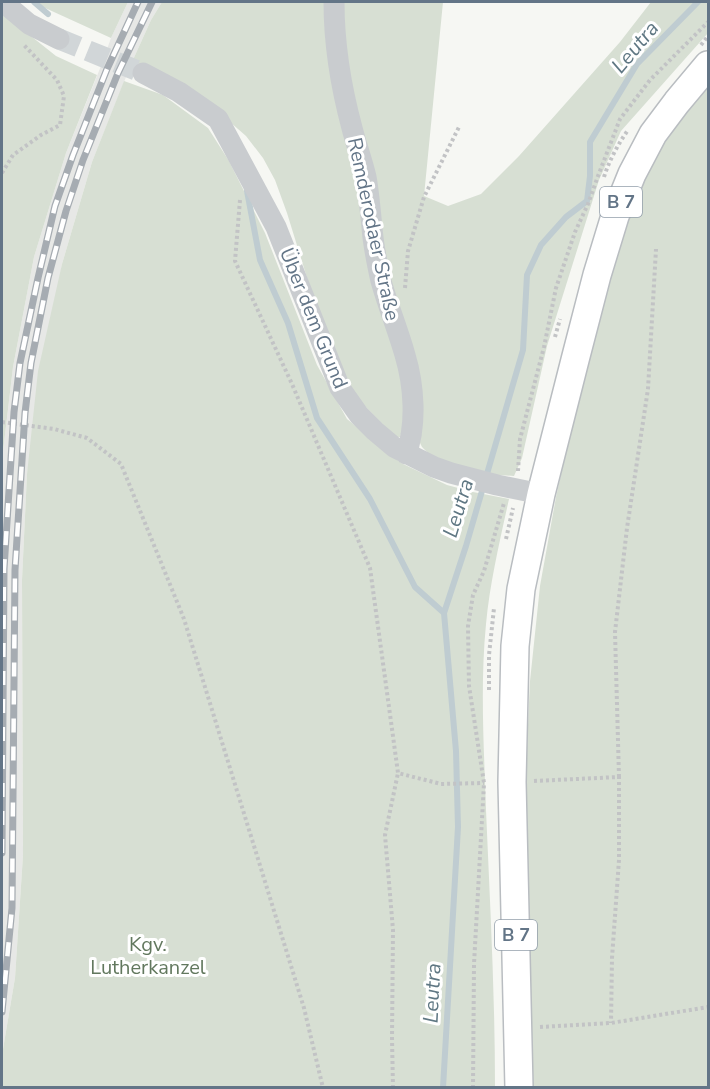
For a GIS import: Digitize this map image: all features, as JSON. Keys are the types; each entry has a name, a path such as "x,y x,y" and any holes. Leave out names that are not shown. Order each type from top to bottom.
{"main road":[{"name":"B 7","path":"519,1088 512,782 515,646 521,589 541,494 597,275 615,216 632,174 653,134 708,65"}],"street":[{"path":"3,2 29,24 59,39"},
{"name":"Remderodaer Straße","path":"334,2 339,64 349,117 366,178 375,254 409,373 413,429 406,454"},
{"name":"Über dem Grund","path":"143,73 179,92 218,118 276,227 340,388 359,415 394,447 406,454 451,473 497,486 541,494"}],"path":[{"path":"2,173 13,155 60,125 64,96 57,80 20,40 29,24"},
{"path":"404,296 408,251 424,197 460,125"},
{"path":"243,163 235,261 292,384 370,568 398,773 385,835 393,930 393,1088"},
{"path":"611,1023 612,958 619,860 615,632 627,528 648,389 656,249"},
{"path":"2,422 54,429 87,438 121,464 184,619 304,1008 323,1088"},
{"path":"398,773 441,784 478,783"},
{"path":"512,782 619,777"},
{"path":"518,1028 611,1023 708,1007"}],"shaded area":[{"path":"128,2 162,2 132,62 92,162 62,264 27,474 22,580 23,855 15,978 2,1055 2,460 13,367 34,257 66,153 111,38"}],"green space":[{"path":"32,2 128,2 111,38"},
{"path":"162,2 331,2 409,409 400,437 395,437 352,393 321,323 287,213 275,180 263,158 246,136 230,122 194,97 132,62"},
{"path":"338,2 443,2 424,196 448,206 481,194 519,156 620,42 651,2 708,2 708,33 621,131 599,180 547,346 522,458 514,476 485,474 432,457 418,439 403,338 364,155"},
{"path":"2,13 56,56 97,75 66,153 34,257 13,367 2,460"},
{"name":"Kgv. Lutherkanzel","path":"124,81 163,95 208,128 229,161 265,233 317,365 347,419 401,463 447,485 509,499 490,593 483,670 495,1087 2,1088 2,1055 15,978 23,855 22,580 27,474 38,371 62,264 92,162"},
{"path":"708,82 708,1087 529,1088 524,812 530,681 540,586 556,497 592,336 629,212 654,159 685,107"}],"waterway":[{"path":"34,2 48,14"},
{"name":"Leutra","path":"443,1088 458,827 456,751 444,613 523,350 527,275 541,245 566,217 587,201 590,142 637,64 698,2"},
{"path":"247,191 260,260 288,323 317,418 370,499 415,587 444,613"}],"tunnel":[{"path":"59,39 143,73"}],"railway":[{"path":"2,853 4,569 14,412 20,363 55,206 107,69 138,2"},
{"path":"2,1012 12,908 15,570 25,413 31,363 48,278 83,160 118,73 152,2"}]}
